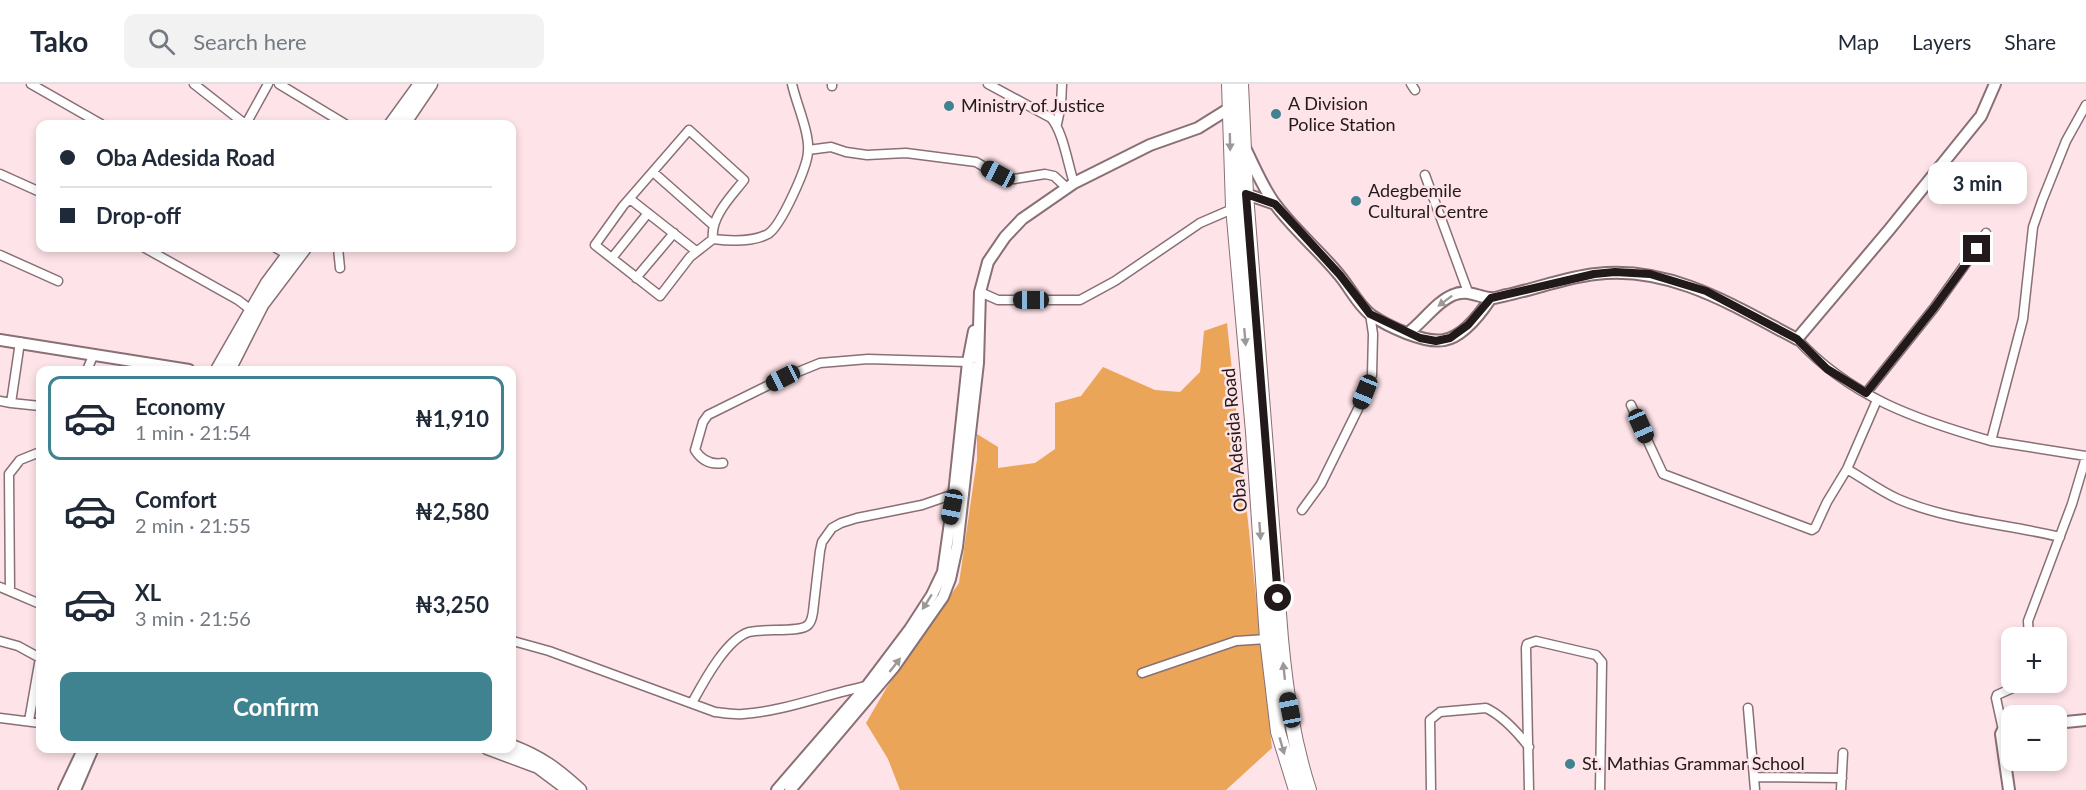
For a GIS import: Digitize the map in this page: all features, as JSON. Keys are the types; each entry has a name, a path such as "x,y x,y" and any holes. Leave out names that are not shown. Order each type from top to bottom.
{"main road":[{"path":"394,120 420,84"},
{"path":"407,120 431,84"},
{"name":"Oba Adesida Road","path":"1229,84 1233,207 1253,432 1267,639 1278,732 1296,790"},
{"name":"Oba Adesida Road","path":"1241,84 1247,200 1284,672 1295,742 1309,790"},
{"path":"231,366 267,283 290,252"},
{"path":"220,366 254,312 302,252"},
{"path":"516,748 536,755 557,769 580,790"},
{"path":"501,753 538,766 569,790"}],"street":[{"path":"31,84 94,120"},
{"path":"194,84 240,120"},
{"path":"247,120 268,84"},
{"path":"279,84 338,120"},
{"path":"713,239 714,225 718,216 744,180 689,130 652,172 595,244 660,296 696,251 713,239 760,238 771,232 798,185 808,150 792,84"},
{"path":"988,84 1051,118 1057,124 1061,132 1070,185"},
{"path":"1057,124 1062,105 1062,84"},
{"path":"1797,339 1882,239 1981,116 1995,84"},
{"path":"1991,441 2023,319 2033,227 2066,141 2086,105"},
{"path":"777,790 867,686 910,629 943,572 968,362 978,315 980,292 988,262 1005,237 1023,219 1070,185 1150,145 1198,128 1230,108"},
{"path":"808,150 831,147 867,155 906,153 976,162 1003,178 1014,179 1045,174 1070,185"},
{"path":"1244,147 1275,204 1340,275 1370,314 1408,333 1429,340 1450,338 1468,325 1491,298"},
{"path":"652,172 714,225"},
{"path":"0,174 36,190"},
{"path":"1425,175 1468,292"},
{"path":"630,199 696,251"},
{"path":"980,292 998,300 1071,300 1089,296 1200,223 1247,200 1275,204"},
{"path":"612,258 648,213"},
{"path":"636,278 674,233"},
{"path":"1866,393 1934,308 1986,233"},
{"path":"152,252 238,300 254,312"},
{"path":"338,252 340,268"},
{"path":"0,255 58,281"},
{"path":"1408,333 1450,296 1460,292 1491,298 1594,274 1615,272 1650,274 1706,291 1797,339 1827,369 1877,400 1912,417 1991,441 2086,457 2060,537 2028,621 2028,627"},
{"path":"978,315 998,300"},
{"path":"1302,510 1321,484 1372,375 1373,334 1370,314"},
{"path":"790,790 894,667 943,597 950,579 957,547 978,363 980,330 978,315"},
{"path":"0,340 162,366"},
{"path":"11,403 20,342"},
{"path":"89,366 93,356"},
{"path":"723,463 707,462 696,450 696,442 708,415 798,372 820,363 845,360 968,362"},
{"path":"1631,405 1663,474 1808,530 1815,528 1827,502 1847,469 1877,400"},
{"path":"0,401 36,406"},
{"path":"10,591 4,474 21,460 36,454"},
{"path":"1847,469 1881,491 1917,506 1971,520 2024,528 2060,537"},
{"path":"692,703 714,665 742,635 774,629 799,629 807,626 811,621 822,542 832,528 857,518 922,505 954,494"},
{"path":"0,587 36,602"},
{"path":"1142,673 1236,641 1267,639"},
{"path":"0,641 18,646 36,655"},
{"path":"1528,790 1527,644 1536,641 1596,655 1602,662 1600,790"},
{"path":"516,642 549,651 715,712 741,715 784,708 836,692 867,686"},
{"path":"29,721 36,680"},
{"path":"2001,693 1996,698 2001,712"},
{"path":"1441,790 1431,788 1430,720 1435,714 1486,708 1519,735 1529,747"},
{"path":"1748,708 1755,790"},
{"path":"0,718 36,722"},
{"path":"2067,722 2086,720"},
{"path":"64,790 82,753"},
{"path":"75,790 91,753"},
{"path":"1841,790 1843,753"},
{"path":"2006,771 2009,790"},
{"path":"1754,777 1842,778"}],"shaded area":[{"path":"1227,323 1272,748 1226,790 900,790 888,759 866,723 887,687 959,583 977,459 977,434 998,447 998,468 1035,463 1055,449 1055,403 1081,396 1103,367 1155,390 1180,392 1200,372 1204,331"}],"place":[{"name":"Ministry of Justice","path":"949,106"},
{"name":"A Division Police Station","path":"1276,114"},
{"name":"Adegbemile Cultural Centre","path":"1356,201"},
{"name":"St. Mathias Grammar School","path":"1570,764"}],"route":[{"path":"1278,598 1246,194 1275,204 1340,275 1370,314 1420,338 1436,341 1458,334 1484,309 1491,298 1594,274 1615,272 1650,274 1706,291 1797,339 1827,369 1866,393 1934,308 1977,249"}]}
